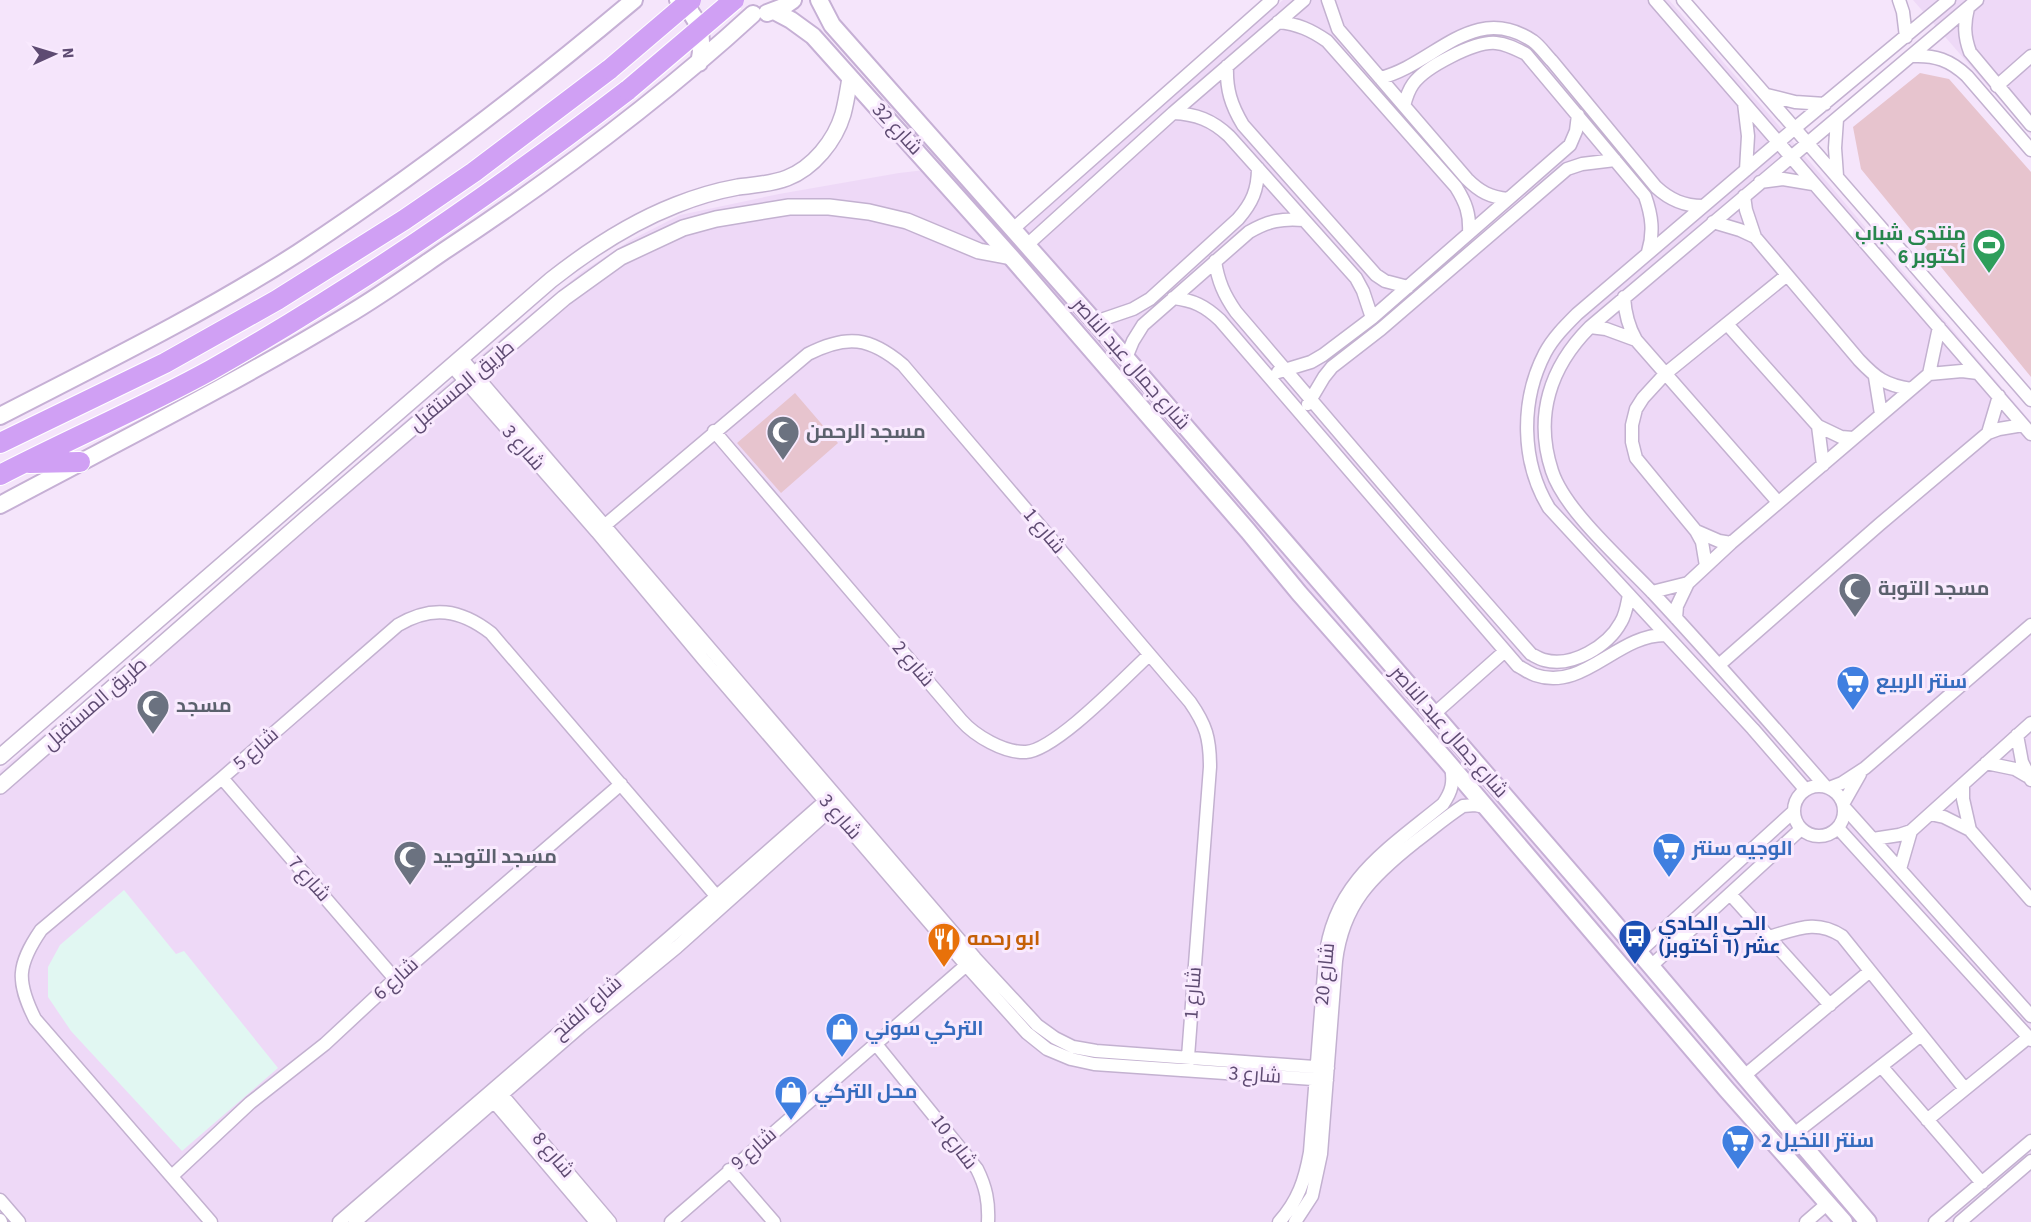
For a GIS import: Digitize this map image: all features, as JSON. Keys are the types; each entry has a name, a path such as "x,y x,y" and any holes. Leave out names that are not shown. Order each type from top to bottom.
{"highway":[{"path":"0,443 165,363 277,300 404,220 474,172 610,69 691,0"},
{"path":"0,475 137,409 209,371 279,330 420,241 491,192 628,90 734,0"},
{"path":"24,463 80,462"}],"main road":[{"path":"0,416 164,332 296,254 429,163 567,56 634,0"},
{"path":"678,0 693,15 700,30 702,46 699,63"},
{"path":"718,0 734,10 753,14 774,11 793,0"},
{"name":"شارع 32","path":"819,0 832,25 1027,245"},
{"name":"شارع 32","path":"774,11 813,36 1011,257"},
{"path":"0,505 255,369 348,315 532,191 611,134 699,63 753,14"},
{"path":"813,36 821,28 832,25"},
{"name":"شارع جمال عبد الناصر","path":"1027,245 1639,952 1868,1222"},
{"name":"شارع جمال عبد الناصر","path":"1011,257 1835,1215"},
{"path":"1284,574 1295,572 1298,559"},
{"path":"1310,605 1316,594 1328,592"}],"street":[{"path":"1013,229 1272,0"},
{"path":"1027,245 1173,113 1304,0"},
{"path":"1328,0 1338,29 1467,179 1478,190 1492,197 1508,199"},
{"path":"1655,0 2027,429"},
{"path":"1683,0 2031,400"},
{"path":"1899,0 1906,37"},
{"path":"1805,789 1753,729 1549,508 1533,476 1527,420 1530,396 1536,373 1560,330 1648,252 1949,0"},
{"path":"1972,4 1590,327 1575,342 1552,382 1546,405 1544,428 1546,451 1552,474 1563,495 1827,787 1835,792 1843,806 2030,1013"},
{"path":"1972,4 1965,30 1970,52 2031,125"},
{"path":"1278,22 1304,27 1327,41 1456,187 1465,201 1470,217 1469,233"},
{"path":"1380,78 1403,71 1455,38 1474,30 1495,28 1516,32 1534,42 1552,61 1656,187 1678,203 1703,206"},
{"path":"1327,41 1325,36 1327,30 1338,29"},
{"path":"1404,106 1412,84 1420,76 1461,50 1478,44 1494,42 1511,46 1526,54 1645,196 1652,224 1652,240 1648,252"},
{"path":"1913,56 1928,55 1943,58 1956,65 2031,150"},
{"path":"1997,86 2031,56"},
{"path":"1423,58 1420,66 1426,71 1430,70"},
{"path":"1227,66 1229,97 1243,125 1368,266 1385,281 1408,287"},
{"name":"طريق المستقبل","path":"0,757 581,256 610,237 643,220 697,197 787,178 806,168 819,156 839,125 850,78"},
{"path":"1767,95 1795,102 1825,104"},
{"path":"1744,102 1748,136 1746,170"},
{"path":"1173,113 1203,118 1217,125 1229,136 1356,278 1372,318"},
{"path":"1268,376 1311,362 1372,318 1570,145 1576,131 1578,115"},
{"path":"1837,118 1835,148 1838,178"},
{"path":"1229,136 1228,130 1231,125 1237,123 1243,125"},
{"path":"1558,156 1568,159 1567,169"},
{"path":"1302,416 1324,376 1332,367 1381,329 1567,169 1582,164 1615,160"},
{"path":"1095,322 1133,309 1157,293 1238,219 1250,204 1258,187 1258,168"},
{"path":"1456,187 1460,190 1465,188 1468,184 1467,179"},
{"path":"1760,182 1783,179 1813,184"},
{"path":"1645,196 1654,197 1657,192 1656,187"},
{"path":"1744,195 1746,210 1755,237 1787,275 1875,377 1898,387 1911,389"},
{"name":"طريق المستقبل","path":"0,786 300,524 564,298 621,257 683,228 716,219 789,207 829,207 869,212 907,221 979,251 1011,257"},
{"path":"1126,358 1143,325 1249,232 1266,222 1285,218 1304,220"},
{"path":"1238,219 1247,222 1249,232"},
{"path":"1713,222 1733,227 1755,237"},
{"path":"1215,261 1218,279 1225,297 1531,654 1543,660 1558,662 1589,653 1612,635 1621,622 1629,595"},
{"path":"1356,278 1365,279 1369,275 1368,266"},
{"path":"1706,566 1702,542 1696,531 1636,458 1632,442 1632,425 1636,409 1665,374 1787,275"},
{"path":"1157,293 1156,302 1161,305 1169,301 1191,300 1207,308 1220,320 1518,666 1536,675 1556,677 1574,674 1594,666 1629,643 1654,635 1666,635"},
{"path":"1624,297 1627,320 1636,340 1778,502"},
{"path":"1727,324 1818,426 1829,433 1853,438"},
{"path":"1590,327 1606,329 1636,340"},
{"path":"1929,374 1938,327"},
{"name":"شارع 1","path":"600,529 808,354 825,345 845,341 864,342 885,351 903,365 1190,702 1203,721 1210,742 1210,766 1187,1064"},
{"path":"1323,355 1321,360 1323,365 1328,368 1332,367"},
{"name":"شارع 3","path":"456,362 600,529 703,659 834,800 970,961 1037,1025 1073,1047 1096,1052 1187,1064 1322,1074"},
{"path":"1676,618 1677,606 1688,583 1778,502 1929,374 1945,371 1978,373"},
{"path":"1875,377 1881,414"},
{"path":"1988,433 1999,396"},
{"path":"1818,426 1823,465"},
{"path":"1719,665 1988,433 1999,429 2027,429"},
{"name":"شارع 2","path":"714,431 967,727 995,743 1011,750 1027,752 1044,747 1070,728 1149,655"},
{"path":"1696,531 1713,539 1731,543"},
{"path":"1652,592 1688,583"},
{"name":"شارع 5","path":"211,1222 35,1019 24,998 21,973 27,950 41,930 222,778 398,625 428,612 445,612 470,619 491,633 721,900"},
{"path":"1865,768 1843,806 1842,822 1838,828 1824,836 1808,834 1801,829 1793,812 1794,803 1805,789 1842,783 1865,768 2031,625"},
{"path":"1599,645 1607,649 1606,658"},
{"path":"1434,714 1505,651"},
{"path":"1873,839 1911,831 2031,723"},
{"path":"2017,735 2029,778"},
{"path":"1986,763 2015,769 2029,778"},
{"name":"شارع 20","path":"1295,1222 1312,1196 1317,1175 1327,939 1339,906 1355,882 1369,866 1443,804 1450,793 1453,780 1450,765"},
{"name":"شارع 7","path":"222,778 395,979"},
{"name":"شارع 6","path":"171,1176 250,1103 325,1044 395,979 621,784"},
{"path":"1964,784 1962,799 1971,830"},
{"name":"شارع الفتح","path":"355,1222 495,1095 834,800"},
{"name":"شارع 20","path":"1279,1222 1291,1209 1301,1192 1307,1173 1338,942 1353,905 1377,874 1453,813 1463,806 1485,807"},
{"path":"1639,952 1793,812"},
{"path":"1930,814 1944,817 1971,830 2031,900"},
{"path":"1838,828 2030,1039 1927,1120"},
{"path":"1651,966 1801,829"},
{"path":"1900,868 1911,831"},
{"path":"1730,894 1830,1005"},
{"path":"1769,937 1806,927 1819,926 1831,929 1842,936 1965,1089"},
{"name":"شارع 9","path":"671,1222 970,961"},
{"path":"1744,1076 1870,971"},
{"path":"1794,1134 1921,1035"},
{"name":"شارع 10","path":"875,1043 977,1169 986,1186 988,1222"},
{"path":"1881,1066 1982,1183"},
{"name":"شارع الفتح","path":"339,1222 495,1095"},
{"name":"شارع 8","path":"495,1095 596,1222"},
{"name":"شارع 8","path":"495,1095 610,1222"},
{"path":"1935,1222 2031,1141"},
{"path":"1960,1222 2031,1161"},
{"path":"729,1170 774,1222"},
{"path":"0,1200 19,1222"},
{"path":"1806,1222 1835,1215"}],"shaded area":[{"path":"1283,0 1669,0 2031,422 2031,1222 0,1222 0,771 148,647 463,370 582,272 631,240 680,215 779,194 899,173 951,167 1009,234"},
{"path":"1913,0 2031,0 2031,136 1934,24"},
{"name":"منتدى شباب 6 أكتوبر","path":"1920,73 1949,79 2031,172 2031,377 1861,169 1853,127"},
{"path":"795,393 838,443 781,493 737,443"},
{"path":"124,890 176,954 184,951 278,1068 182,1151 71,1031 48,997 48,967 60,945"}],"place":[{"name":"منتدى شباب 6 أكتوبر","path":"1989,274"},
{"name":"مسجد الرحمن","path":"783,461"},
{"name":"مسجد التوبة","path":"1855,618"},
{"name":"سنتر الربيع","path":"1853,711"},
{"name":"مسجد","path":"153,735"},
{"name":"الوجيه سنتر","path":"1669,878"},
{"name":"مسجد التوحيد","path":"410,886"},
{"name":"الحي الحادي عشر (٦ أكتوبر)","path":"1635,965"},
{"name":"ابو رحمه","path":"944,968"},
{"name":"التركي سوني","path":"842,1058"},
{"name":"محل التركي","path":"791,1121"},
{"name":"سنتر النخيل 2","path":"1738,1170"}]}
